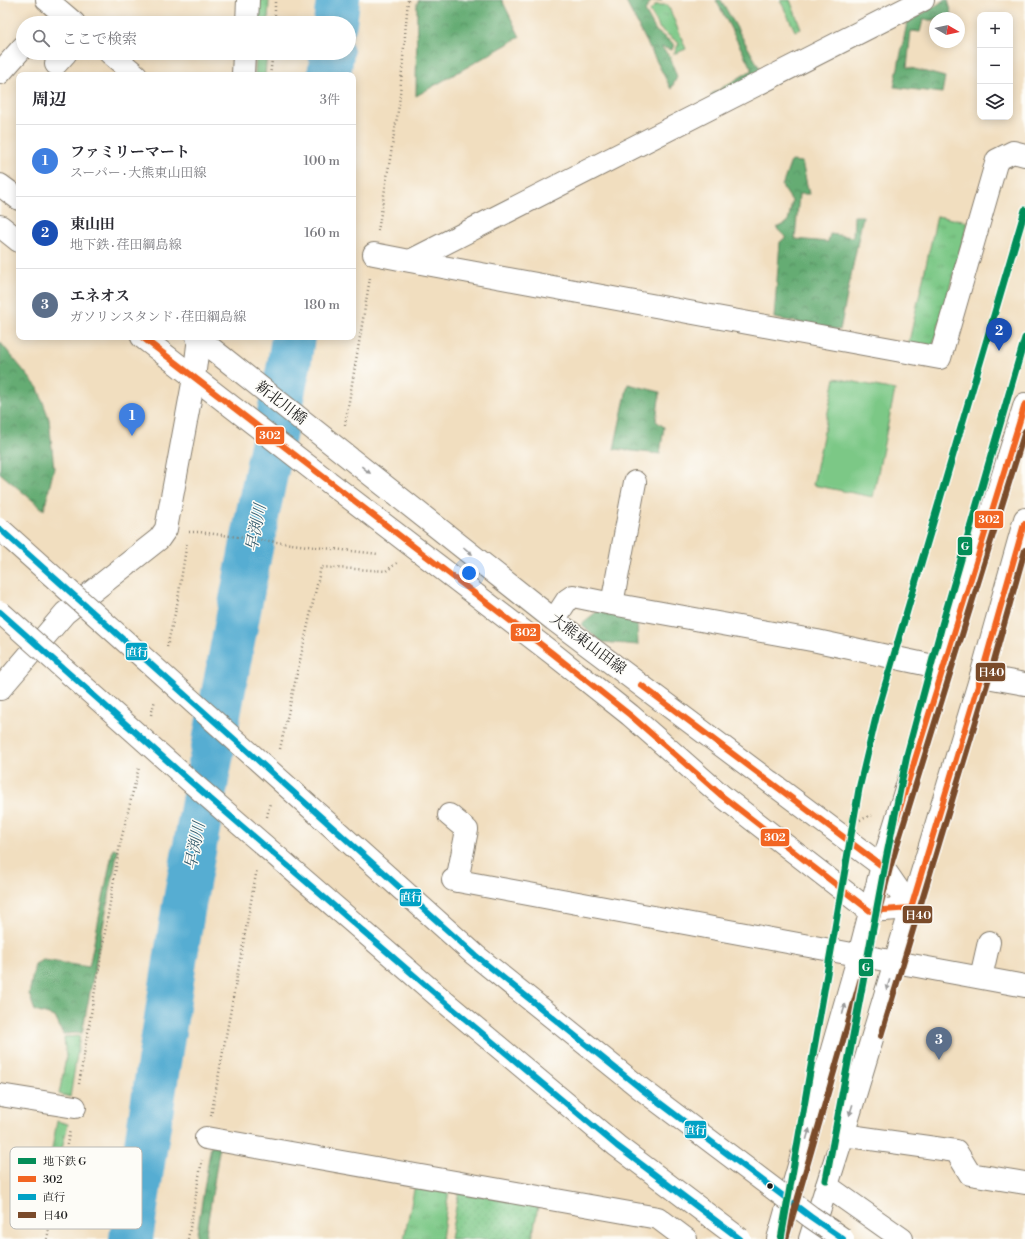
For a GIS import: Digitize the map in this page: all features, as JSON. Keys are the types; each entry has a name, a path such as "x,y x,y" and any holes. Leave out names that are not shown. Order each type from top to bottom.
{"main road":[{"path":"47,0 66,16"},
{"path":"247,16 248,0"},
{"path":"410,261 923,0"},
{"path":"0,73 16,55"},
{"path":"118,60 132,72"},
{"path":"243,72 244,60"},
{"path":"374,254 940,358 997,160 1013,152 1025,155"},
{"path":"0,185 16,197"},
{"path":"0,226 16,239"},
{"path":"146,340 194,378"},
{"path":"0,689 65,613 159,539 166,529 194,378 198,340"},
{"name":"新北川橋","path":"201,340 338,448"},
{"name":"大熊東山田線","path":"194,378 417,548 576,672 630,715 722,796 870,912"},
{"path":"778,1239 859,955 882,866 1025,404"},
{"name":"大熊東山田線","path":"338,448 554,620 882,866 911,908"},
{"path":"612,604 635,482"},
{"path":"810,1239 843,1135 981,676 1025,519"},
{"path":"0,529 475,955 640,1088 811,1217 843,1239"},
{"path":"554,620 567,600 573,596 817,640 943,668"},
{"path":"0,612 191,782 446,1002 617,1146 740,1239"},
{"path":"981,676 1025,684"},
{"path":"449,815 467,830 455,880 1025,986"},
{"path":"870,912 911,908"},
{"path":"981,977 989,942"},
{"path":"0,1095 75,1107"},
{"path":"843,1135 956,1151 970,1174 1025,1183"},
{"path":"206,1138 658,1218 686,1239"},
{"path":"827,1186 902,1239"}],"path":[{"path":"275,0 275,16"},
{"path":"338,448 374,254 399,105 408,0"},
{"path":"270,72 272,60"},
{"path":"189,532 190,525"},
{"path":"199,532 379,554"},
{"path":"166,652 177,605 188,540"},
{"path":"280,750 284,726 321,567 386,571 417,548"},
{"path":"150,721 155,698"},
{"path":"67,1147 75,1107 120,844 140,760"},
{"path":"266,819 271,796"},
{"path":"856,822 873,815 874,811"},
{"path":"188,1239 258,865"},
{"path":"47,1239 49,1229"}],"green space":[{"path":"259,0 269,0 268,16 258,16"},
{"path":"419,0 502,0 520,37 416,96 417,3"},
{"path":"625,0 662,0 651,1 645,11 656,31 674,44 672,50 661,47 670,57 677,77 671,89"},
{"path":"716,0 721,0 763,74 714,99 710,95 752,70"},
{"path":"780,0 790,0 801,28 795,31"},
{"path":"945,0 948,0 951,12 929,12 929,20 923,20 920,32 911,31 907,67 945,77 942,93 894,87 907,23"},
{"path":"656,5 668,5 686,49 674,54 679,43 660,29 650,11"},
{"path":"256,60 266,60 265,72 255,72"},
{"path":"791,161 802,162 809,194 799,194 795,239 828,242 830,234 853,237 854,216 863,216 840,330 774,318 780,242 786,237 776,228 788,222 792,201 782,186"},
{"path":"937,216 968,222 933,346 908,346"},
{"path":"0,342 38,388 49,419 54,468 44,510 0,473"},
{"path":"835,378 895,390 873,497 813,485"},
{"path":"628,384 660,392 656,421 664,427 660,454 614,449"},
{"path":"599,610 637,623 638,645 602,642 581,624"},
{"path":"113,849 118,850 82,1033 63,1034 55,1017 35,1011 29,994 35,964 43,960 89,967"},
{"path":"80,1036 70,1097 59,1094 66,1058 64,1037"},
{"path":"57,1121 68,1124 62,1147 52,1147"},
{"path":"211,1145 220,1145 205,1239 196,1239"},
{"path":"415,1185 449,1190 442,1239 404,1239"},
{"path":"459,1191 538,1206 532,1239 450,1239"}],"waterway":[{"name":"早渕川","path":"336,16 338,0"},
{"name":"早渕川","path":"329,72 331,60"},
{"name":"早渕川","path":"142,1170 183,911 221,704 258,512 289,365 293,340"},
{"name":"早渕川","path":"131,1239 133,1229"}],"metro line":[{"name":"G","path":"781,1239 859,789 877,713 1025,210"},
{"name":"G","path":"826,1180 907,755 942,625 1025,338"}],"transit line":[{"name":"302","path":"146,340 552,653 630,715 722,796 870,911 911,908"},
{"name":"302","path":"882,866 1025,404"},
{"name":"日40","path":"786,1239 867,957 890,868 1025,431"},
{"name":"302","path":"911,908 981,676 1024,524"},
{"name":"直行","path":"0,529 475,955 640,1088 811,1217 843,1239"},
{"name":"日40","path":"881,1036 989,678 1025,550"},
{"name":"直行","path":"0,612 191,782 446,1003 617,1146 740,1239"},
{"name":"302","path":"641,685 882,866"}],"place":[{"name":"東山田","path":"999,351"},
{"name":"ファミリーマート","path":"132,436"},
{"name":"エネオス","path":"939,1060"}]}
